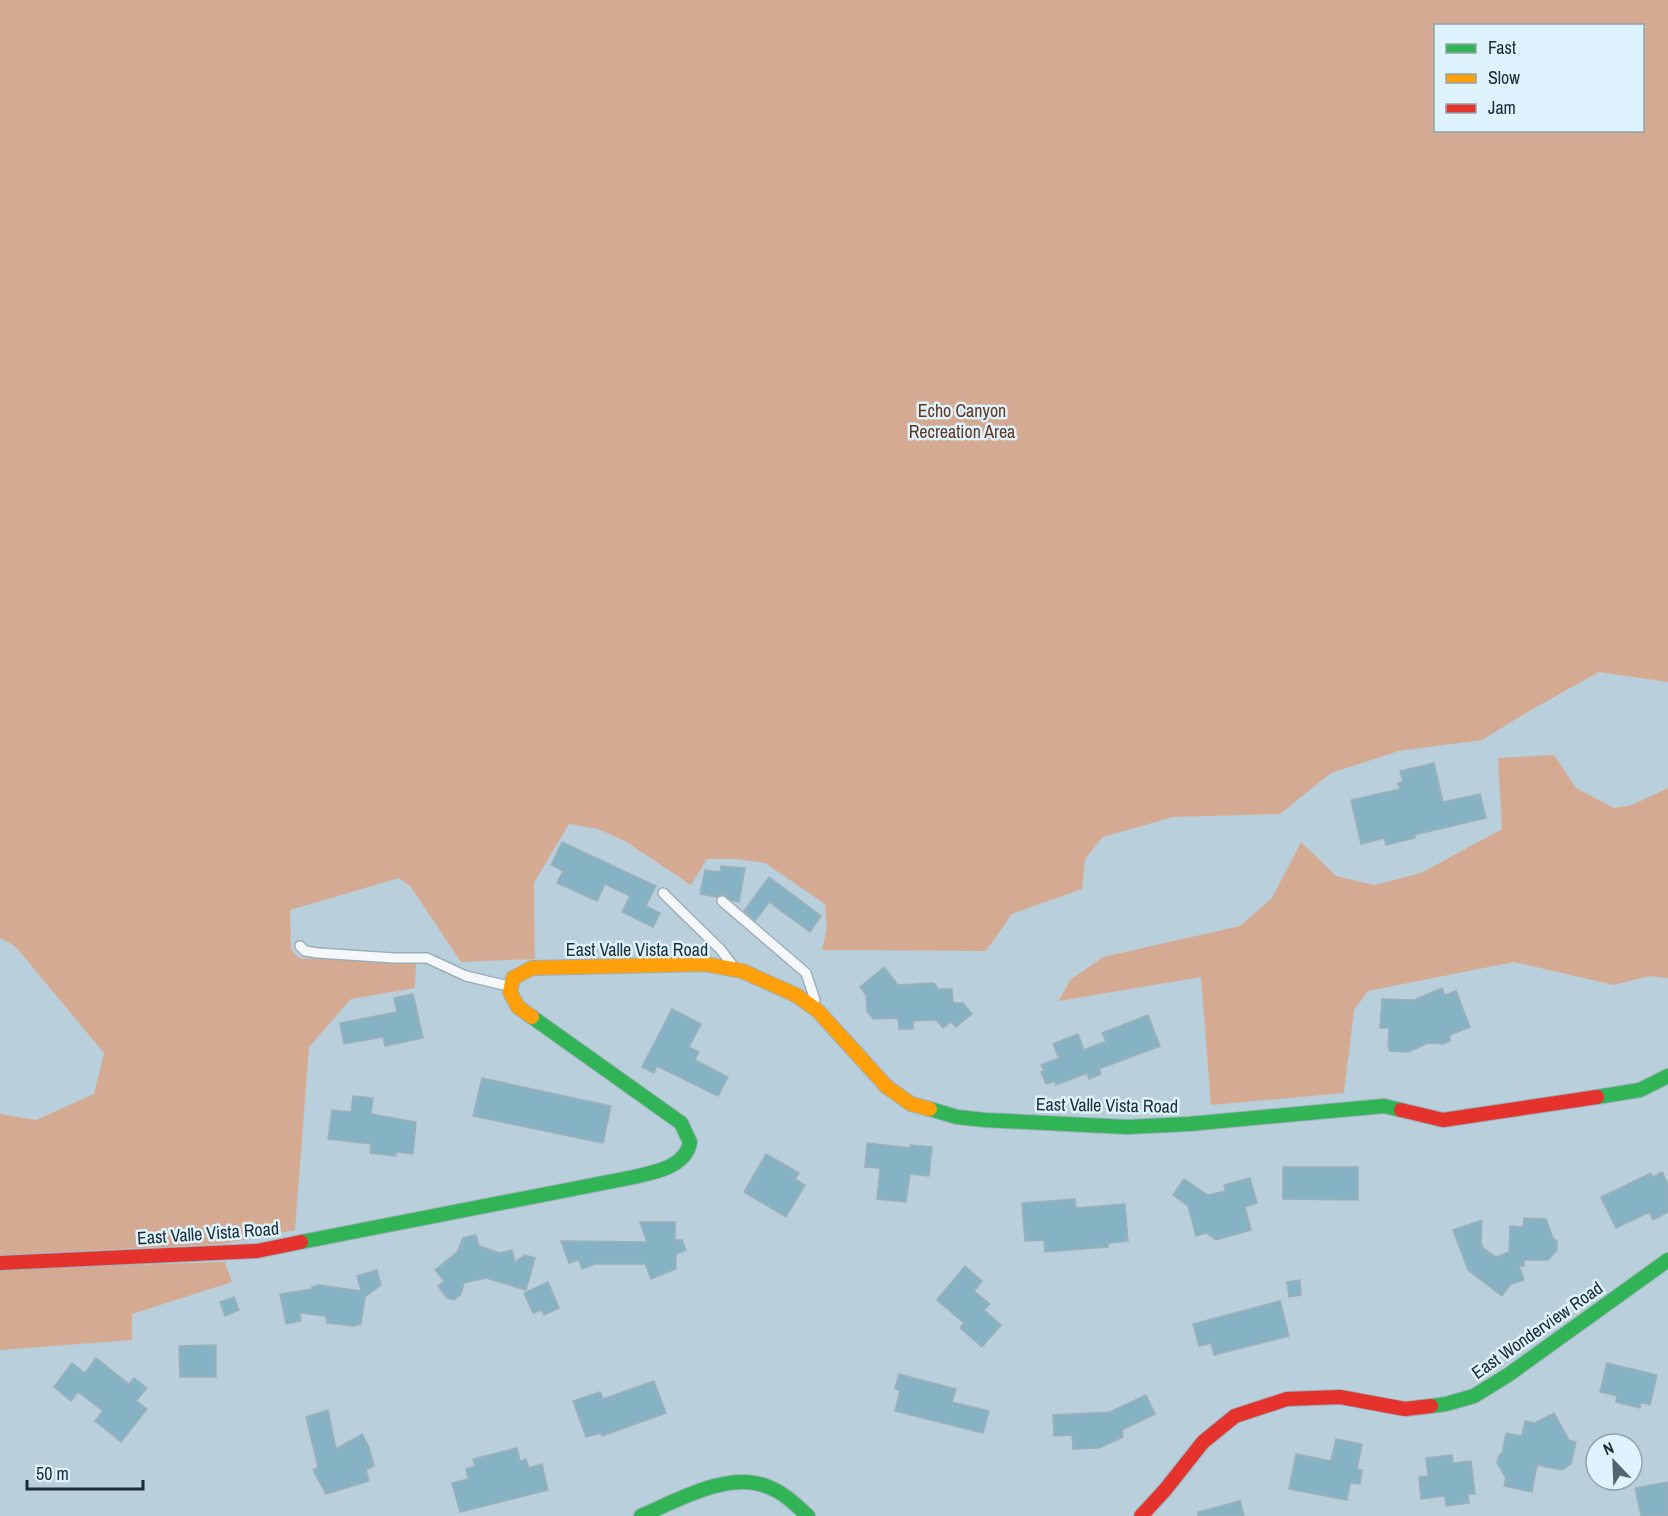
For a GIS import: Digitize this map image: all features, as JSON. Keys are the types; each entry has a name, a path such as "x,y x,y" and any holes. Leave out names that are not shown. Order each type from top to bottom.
{"street":[{"name":"East Valle Vista Road","path":"0,1263 257,1251 615,1181 664,1168 680,1161 690,1149 691,1142 681,1123 518,1007 510,992 513,978 532,968 705,964 742,971 796,995 818,1011 887,1087 911,1104 957,1117 985,1120 1127,1127 1189,1124 1384,1106 1443,1120 1620,1094 1640,1090 1668,1076"},
{"name":"East Wonderview Road","path":"1141,1516 1203,1442 1235,1416 1287,1399 1340,1397 1405,1409 1446,1404 1474,1396 1508,1375 1592,1312 1668,1260"},
{"path":"641,1516 694,1493 732,1482 762,1484 788,1498 808,1516"}],"lane":[{"path":"663,893 720,949 736,970"},
{"path":"722,901 806,973 818,1011"},
{"path":"300,946 305,951 318,954 427,958 466,976 511,986"}],"green space":[{"name":"Echo Canyon Recreation Area","path":"0,0 1668,0 1668,682 1599,672 1482,740 1399,751 1331,773 1280,814 1173,817 1103,837 1085,859 1082,889 1012,914 986,951 822,950 827,927 825,904 765,863 736,859 707,859 691,885 625,841 598,829 569,824 534,883 535,959 461,962 411,887 399,878 290,910 291,949 299,958 416,963 415,988 351,999 309,1047 295,1230 222,1244 0,1255 0,1114 36,1120 94,1094 104,1053 15,946 0,938"},
{"path":"1554,755 1576,788 1614,808 1632,805 1668,788 1668,978 1649,976 1614,985 1514,962 1368,991 1354,1010 1344,1093 1211,1105 1201,977 1059,1001 1070,980 1103,957 1240,926 1272,898 1301,842 1336,876 1374,885 1421,873 1502,829 1498,758"},
{"path":"225,1262 232,1282 132,1314 132,1340 0,1350 0,1269"}],"building":[{"path":"1434,763 1443,802 1480,794 1486,818 1414,835 1415,838 1386,845 1384,838 1361,844 1351,800 1400,789 1398,783 1403,782 1400,771"},
{"path":"562,842 656,886 646,906 660,913 653,927 622,912 630,896 605,884 597,901 557,883 563,871 551,865"},
{"path":"721,866 745,868 739,902 723,894 716,897 700,894 705,870 720,872"},
{"path":"769,877 821,916 810,932 769,902 755,921 744,911"},
{"path":"884,967 898,985 934,983 938,989 952,989 953,1003 963,1003 972,1014 956,1027 951,1022 943,1028 936,1020 913,1021 913,1029 899,1029 898,1018 873,1019 867,1011 866,995 860,987"},
{"path":"1442,988 1445,995 1456,991 1470,1027 1450,1035 1450,1041 1443,1044 1428,1043 1408,1052 1390,1051 1389,1028 1380,1028 1382,999 1414,1000"},
{"path":"413,994 423,1038 385,1046 383,1037 344,1044 340,1023 397,1012 394,998"},
{"path":"672,1009 701,1024 689,1047 699,1052 695,1060 728,1077 718,1096 657,1066 654,1073 642,1067"},
{"path":"1148,1015 1160,1046 1099,1069 1101,1074 1089,1079 1087,1073 1056,1085 1054,1081 1046,1084 1041,1065 1059,1058 1053,1044 1078,1034 1084,1050 1106,1041 1102,1033"},
{"path":"482,1078 611,1106 603,1143 473,1116"},
{"path":"353,1096 373,1098 371,1114 416,1122 413,1154 396,1152 396,1156 370,1153 371,1144 328,1139 332,1110 351,1112"},
{"path":"867,1143 910,1148 910,1145 932,1147 929,1176 910,1174 906,1202 877,1199 880,1168 865,1167"},
{"path":"766,1154 799,1173 795,1179 805,1185 786,1217 744,1192"},
{"path":"1283,1167 1358,1167 1358,1200 1283,1199"},
{"path":"1662,1172 1668,1184 1668,1212 1653,1220 1649,1212 1616,1228 1601,1197 1651,1173 1653,1177"},
{"path":"1250,1178 1257,1203 1245,1207 1251,1230 1216,1240 1206,1233 1196,1236 1188,1206 1173,1195 1184,1179 1208,1195 1225,1191 1224,1185"},
{"path":"1075,1199 1076,1208 1125,1204 1128,1241 1108,1243 1108,1247 1045,1252 1044,1240 1025,1241 1022,1203"},
{"path":"1524,1218 1546,1219 1553,1238 1557,1241 1557,1250 1548,1260 1524,1260 1524,1266 1519,1266 1524,1280 1511,1284 1502,1296 1468,1270 1453,1230 1482,1220 1483,1248 1496,1257 1509,1252 1510,1226 1523,1227"},
{"path":"640,1222 675,1222 675,1240 682,1240 686,1250 676,1254 676,1269 651,1279 645,1264 595,1264 582,1269 579,1260 569,1263 561,1241 647,1242"},
{"path":"476,1235 479,1246 500,1253 512,1250 515,1262 525,1255 535,1258 526,1290 486,1278 464,1283 461,1294 454,1300 447,1298 438,1286 444,1281 435,1270 457,1252 463,1238"},
{"path":"965,1266 982,1281 974,1291 990,1304 984,1310 1001,1325 982,1347 960,1328 964,1323 937,1300"},
{"path":"377,1270 381,1285 365,1297 361,1324 354,1326 327,1323 326,1316 300,1313 301,1321 286,1324 280,1294 312,1289 319,1285 361,1291 357,1276"},
{"path":"1300,1280 1301,1295 1289,1297 1287,1282"},
{"path":"548,1282 559,1308 544,1315 542,1310 533,1313 524,1293"},
{"path":"234,1297 239,1310 225,1316 220,1302"},
{"path":"1280,1301 1289,1336 1214,1355 1211,1343 1199,1346 1193,1324"},
{"path":"216,1345 216,1377 180,1377 179,1346"},
{"path":"96,1358 129,1384 134,1378 147,1388 136,1401 147,1409 121,1442 95,1421 103,1411 78,1392 71,1401 54,1387 72,1363 85,1373"},
{"path":"1607,1363 1657,1375 1650,1405 1641,1402 1640,1408 1616,1402 1617,1396 1600,1392"},
{"path":"899,1374 956,1389 952,1402 989,1411 983,1433 895,1411 900,1390 895,1389"},
{"path":"654,1381 666,1413 602,1436 601,1433 586,1437 573,1401 600,1392 603,1399"},
{"path":"1146,1395 1155,1414 1122,1430 1123,1437 1099,1448 1073,1449 1072,1435 1054,1436 1053,1415 1110,1412"},
{"path":"328,1410 336,1449 362,1434 369,1447 374,1466 366,1470 369,1481 326,1494 313,1470 318,1467 306,1417"},
{"path":"1554,1413 1569,1440 1576,1442 1571,1464 1562,1470 1537,1465 1532,1492 1504,1486 1506,1478 1497,1463 1502,1453 1506,1433 1522,1436 1525,1421 1535,1423"},
{"path":"1336,1439 1362,1444 1357,1469 1362,1470 1360,1484 1350,1483 1347,1500 1289,1489 1296,1454 1331,1461"},
{"path":"517,1448 520,1461 526,1459 529,1468 542,1464 548,1490 460,1512 452,1483 468,1479 466,1469 475,1466 473,1459"},
{"path":"1452,1455 1453,1463 1471,1461 1475,1494 1468,1494 1469,1503 1446,1506 1445,1496 1421,1499 1419,1477 1428,1476 1426,1458"},
{"path":"1668,1482 1668,1516 1641,1516 1636,1492 1644,1492 1644,1486"},
{"path":"1240,1501 1244,1516 1198,1516 1198,1512"}],"traffic: fast":[{"path":"301,1242 634,1177 668,1167 683,1157 690,1142 681,1123 532,1017"},
{"path":"1597,1097 1640,1090 1668,1076"},
{"path":"930,1109 957,1117 985,1120 1127,1127 1189,1124 1384,1106 1401,1110"},
{"path":"1431,1406 1474,1396 1508,1375 1668,1260"},
{"path":"641,1516 702,1490 735,1482 751,1482 766,1486 788,1499 808,1516"}],"traffic: slow":[{"path":"532,1017 518,1007 510,992 513,978 532,968 705,964 742,971 796,995 818,1011 887,1087 911,1104 930,1109"}],"traffic: jam":[{"path":"1401,1110 1443,1120 1597,1097"},
{"path":"0,1263 257,1251 301,1242"},
{"path":"1141,1516 1203,1442 1235,1416 1287,1399 1340,1397 1405,1409 1431,1406"}]}
